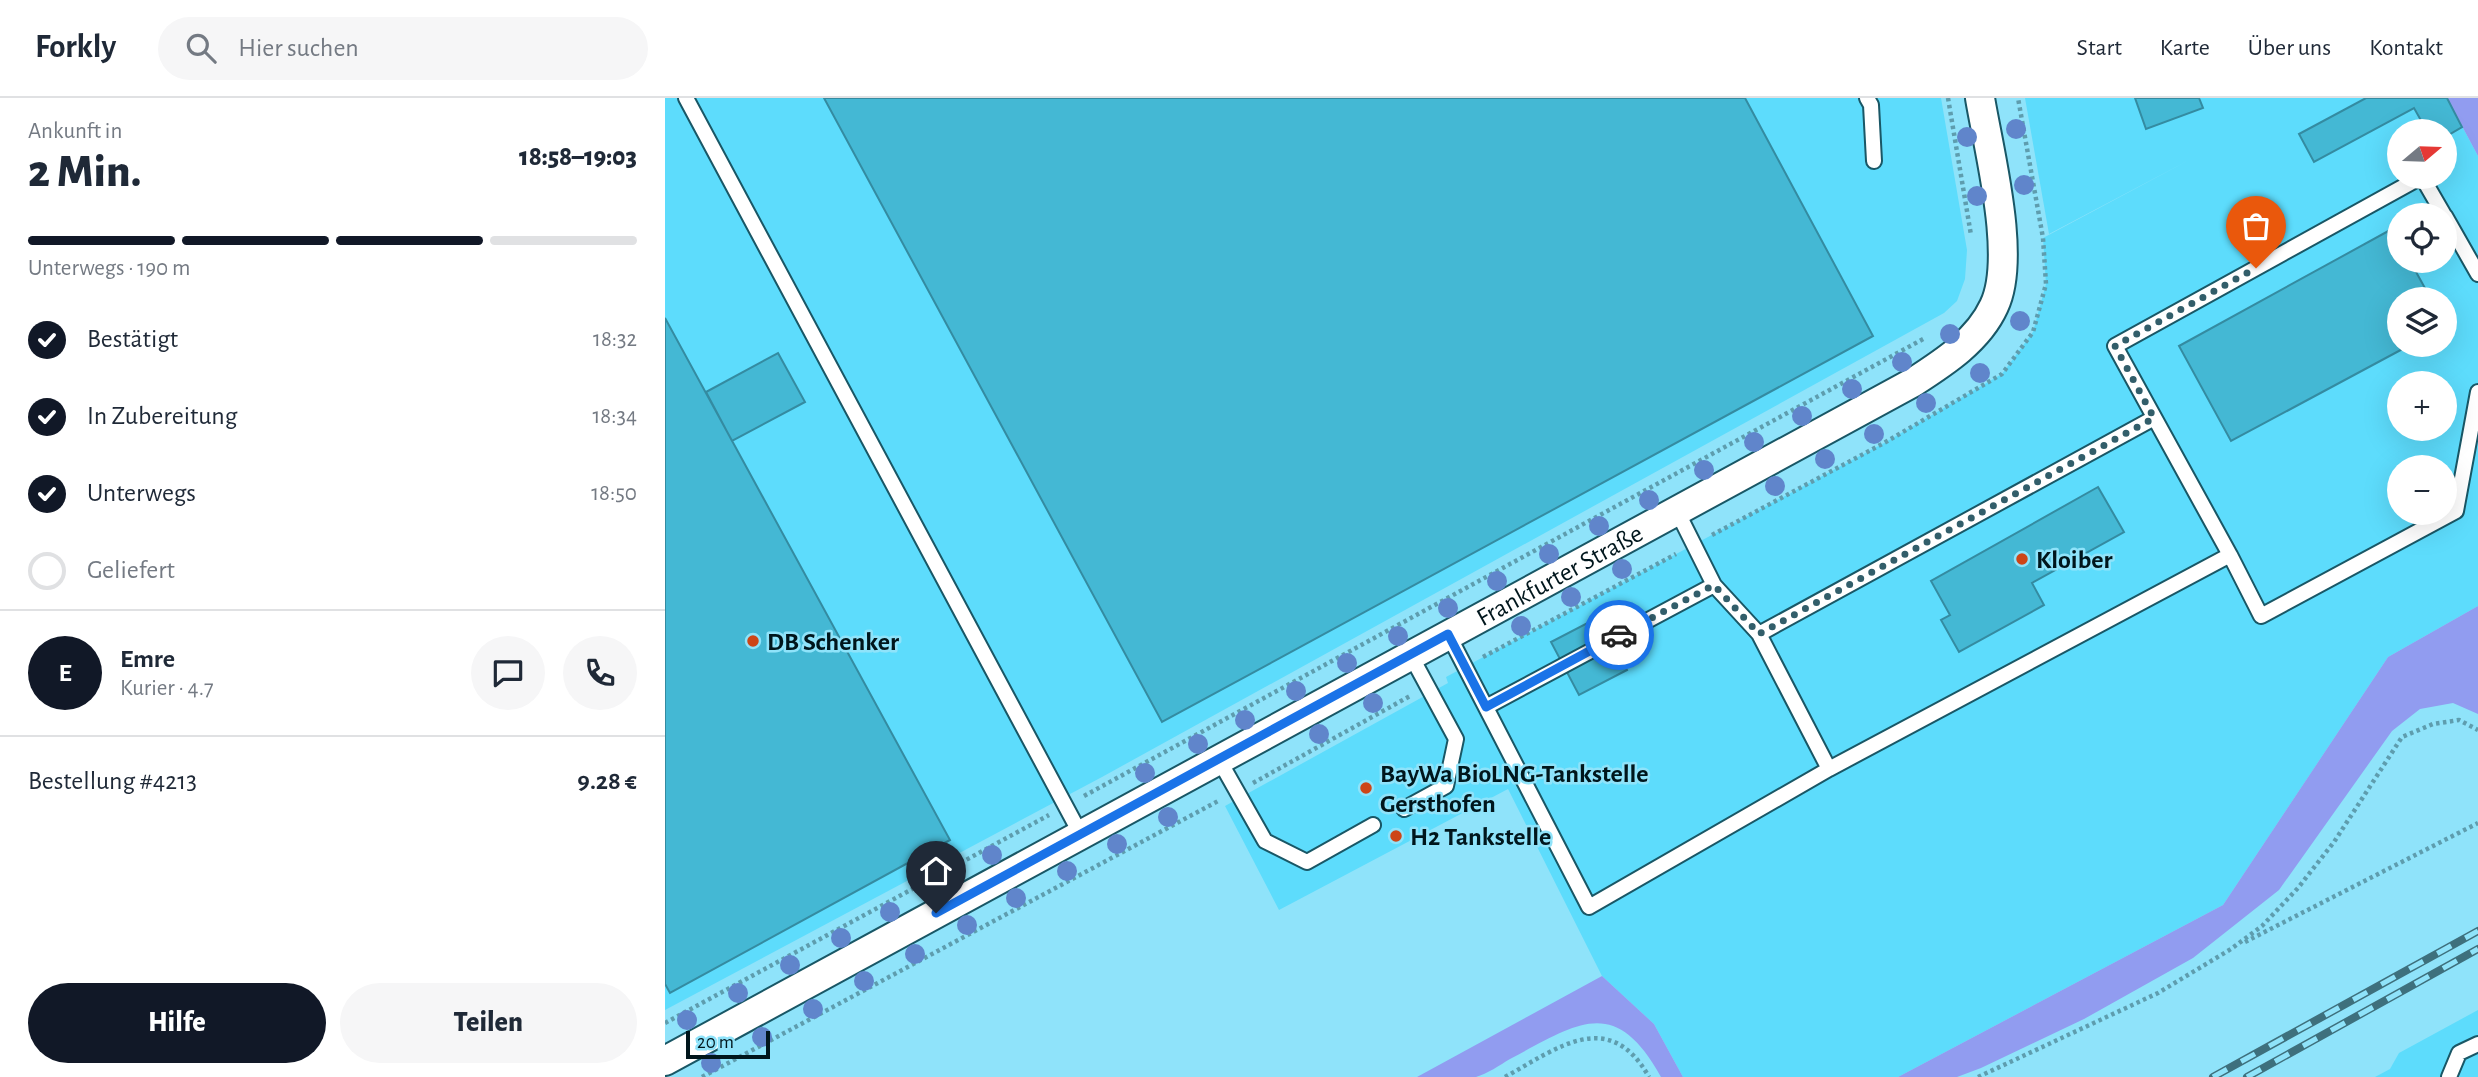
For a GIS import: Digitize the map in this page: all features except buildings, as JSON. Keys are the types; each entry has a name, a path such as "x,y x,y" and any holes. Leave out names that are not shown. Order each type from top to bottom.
{"street":[{"name":"Frankfurter Straße","path":"665,1061 1912,383 1945,362 1973,338 1994,306 2004,270 1998,210 1980,98"}],"lane":[{"path":"686,98 1080,833"},
{"path":"1867,98 1871,104 1874,161"},
{"path":"2400,189 2115,346 2261,616 2456,512 2478,392"},
{"path":"2457,237 2478,274"},
{"path":"1759,634 2154,418"},
{"path":"1676,509 1714,585 1759,634 1829,769"},
{"path":"1448,634 1589,907 1829,769 2230,555"},
{"path":"1486,707 1714,585"},
{"path":"1403,809 1445,786 1456,738 1410,654"},
{"path":"1218,758 1265,841 1307,862 1373,825"},
{"path":"2449,1077 2459,1053 2478,1044"}],"path":[{"path":"1948,98 1973,244"},
{"path":"665,1023 1933,333"},
{"path":"1600,582 1606,591"},
{"path":"1978,1077 2158,993 2231,948 2262,926 2298,888 2333,842 2402,737 2433,724 2459,720 2478,730"},
{"path":"2231,948 2478,823"},
{"path":"1505,1077 1569,1043 1593,1036 1618,1043 1642,1065 1649,1077"}],"shaded area":[{"path":"665,98 1941,98 1967,250 1965,279 1957,301 1944,313 1102,777 665,1010"},
{"path":"2025,98 2447,98 2478,156 2478,606 2388,657 2223,905 1898,1077 1683,1077 1654,1024 1602,976 1508,789 1279,910 1225,806 1448,683 1446,677 1884,443 2002,374 2033,332 2046,284 2043,238 2191,159 2049,234"},
{"path":"2447,98 2478,98 2478,156"},
{"path":"2478,606 2478,714 2453,703 2420,709 2392,731 2279,890 2193,958 2084,1019 1957,1077 1898,1077 2223,905 2388,657"},
{"path":"1602,976 1654,1024 1683,1077 1661,1077 1644,1051 1628,1034 1611,1025 1594,1023 1556,1035 1476,1077 1417,1077"},
{"path":"2478,1010 2478,1077 2375,1077 2390,1069 2399,1053"}],"railway":[{"path":"2213,1077 2478,931"},
{"path":"2247,1077 2478,949"}],"way so far":[{"path":"1619,635 1714,585 1759,634 2154,418 2115,346 2256,268"}],"place":[{"name":"Kloiber","path":"2022,559"},
{"name":"DB Schenker","path":"753,641"},
{"name":"BayWa BioLNG-Tankstelle Gersthofen","path":"1366,788"},
{"name":"H2 Tankstelle","path":"1396,836"}],"route":[{"path":"936,913 1448,634 1486,707 1619,635"}]}
